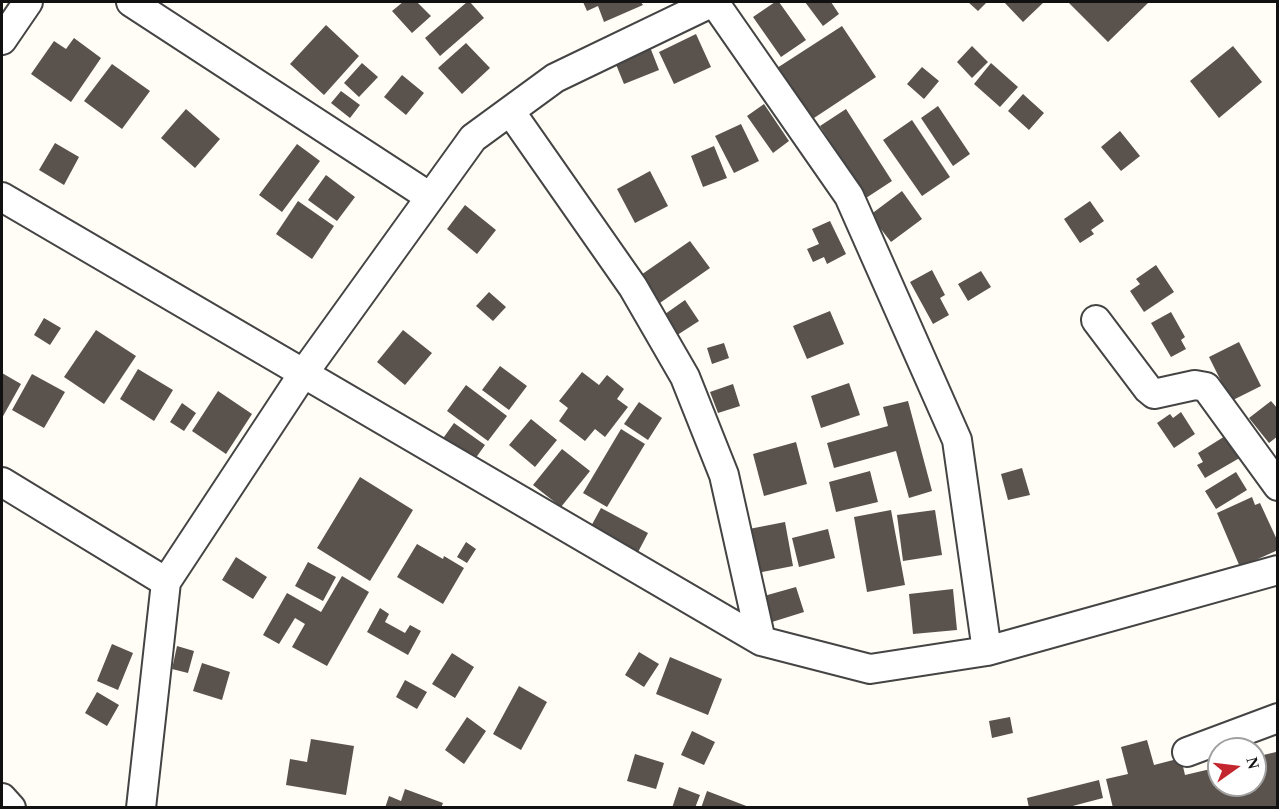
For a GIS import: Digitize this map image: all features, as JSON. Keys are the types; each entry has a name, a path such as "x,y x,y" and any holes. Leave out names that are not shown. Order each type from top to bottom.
{"street":[{"path":"2,40 28,2"},
{"path":"130,2 430,197"},
{"path":"141,807 166,582 303,374 472,138 555,78 713,2 849,196 957,440 987,651"},
{"path":"510,111 633,287 685,377 724,475 761,641"},
{"path":"2,198 761,641 870,669 987,651 1278,570"},
{"path":"1096,320 1154,394 1195,385 1206,387 1278,486"},
{"path":"2,482 166,582"},
{"path":"1186,752 1278,718"},
{"path":"2,798 11,807"}],"building":[{"path":"403,2 417,2 431,16 412,33 392,11"},
{"path":"467,2 470,2 484,18 440,56 425,38"},
{"path":"583,2 641,2 643,5 604,22 598,6 587,11"},
{"path":"775,2 779,2 806,40 781,57 753,17"},
{"path":"805,2 831,2 839,14 823,26"},
{"path":"968,2 987,2 978,11"},
{"path":"1004,2 1044,2 1023,22"},
{"path":"1068,2 1149,2 1108,42"},
{"path":"326,25 359,56 324,95 290,64"},
{"path":"842,26 876,77 811,120 777,68"},
{"path":"696,34 711,67 674,84 659,52"},
{"path":"74,38 101,58 71,102 31,74 54,41 66,49"},
{"path":"466,43 490,68 462,94 438,68"},
{"path":"972,46 988,62 972,78 957,62"},
{"path":"1233,46 1262,82 1219,118 1190,81"},
{"path":"650,47 659,70 624,84 615,62"},
{"path":"362,63 378,77 359,97 344,83"},
{"path":"991,63 1018,87 1000,107 974,84"},
{"path":"112,64 150,91 122,129 84,101"},
{"path":"922,67 939,81 924,99 907,84"},
{"path":"402,75 424,93 406,115 384,97"},
{"path":"341,91 360,105 350,118 331,103"},
{"path":"1023,94 1044,113 1029,130 1008,111"},
{"path":"764,104 789,141 773,153 747,116"},
{"path":"938,106 970,154 953,166 921,118"},
{"path":"186,109 220,139 195,168 161,138"},
{"path":"846,109 892,181 866,198 820,126"},
{"path":"912,120 950,177 922,196 883,140"},
{"path":"741,124 759,161 734,173 715,136"},
{"path":"1120,131 1140,156 1121,171 1101,147"},
{"path":"55,143 79,157 64,185 39,170"},
{"path":"297,144 320,161 282,212 259,195"},
{"path":"714,146 727,178 703,187 691,156"},
{"path":"650,171 668,206 635,223 617,189"},
{"path":"326,175 355,197 337,221 308,200"},
{"path":"902,191 922,219 891,242 870,215"},
{"path":"298,201 334,226 312,259 276,234"},
{"path":"1090,201 1104,221 1091,230 1094,234 1080,243 1064,219"},
{"path":"465,205 496,230 477,254 447,229"},
{"path":"830,221 846,254 827,264 824,257 813,262 807,249 819,244 812,229"},
{"path":"690,241 710,268 657,305 638,277"},
{"path":"1156,265 1174,292 1144,312 1130,291 1140,284 1136,279"},
{"path":"932,270 945,295 940,298 949,315 933,324 910,282"},
{"path":"981,271 991,287 968,301 958,284"},
{"path":"489,292 506,307 493,321 476,306"},
{"path":"685,300 699,321 671,339 658,319"},
{"path":"830,311 844,344 807,359 793,326"},
{"path":"1171,312 1185,337 1181,340 1186,349 1171,357 1151,323"},
{"path":"44,318 61,328 50,345 34,335"},
{"path":"96,330 136,356 104,404 64,377"},
{"path":"403,330 432,353 405,385 377,362"},
{"path":"1239,342 1261,386 1231,401 1209,357"},
{"path":"724,343 729,358 712,364 707,348"},
{"path":"500,366 527,386 509,410 482,390"},
{"path":"138,369 173,390 154,421 120,399"},
{"path":"582,372 599,385 607,375 624,389 617,399 628,407 605,437 595,429 585,441 559,421 568,408 559,401"},
{"path":"2,373 21,384 2,418"},
{"path":"32,374 65,392 44,428 12,410"},
{"path":"849,383 860,415 821,428 811,396"},
{"path":"733,384 740,406 718,413 710,392"},
{"path":"466,385 507,416 488,441 447,411"},
{"path":"218,391 252,414 226,454 192,431"},
{"path":"908,401 932,491 909,498 896,451 834,468 827,443 888,426 883,407"},
{"path":"1271,401 1278,409 1278,436 1269,443 1249,418"},
{"path":"639,402 662,418 648,440 624,424"},
{"path":"182,403 196,413 184,431 170,422"},
{"path":"1181,412 1195,434 1174,448 1157,423 1170,414 1173,418"},
{"path":"531,419 557,440 535,467 509,445"},
{"path":"454,423 485,445 470,466 439,444"},
{"path":"621,429 645,444 607,507 583,493"},
{"path":"1230,433 1243,456 1205,478 1197,465 1203,462 1198,453"},
{"path":"796,442 807,484 764,496 753,454"},
{"path":"562,449 590,471 561,507 533,485"},
{"path":"1022,468 1030,495 1008,500 1001,474"},
{"path":"870,471 878,502 836,512 829,482"},
{"path":"1236,472 1247,490 1216,509 1205,491"},
{"path":"360,477 413,510 370,581 317,548"},
{"path":"1252,497 1255,505 1260,503 1278,542 1278,550 1240,567 1217,513"},
{"path":"601,508 648,533 636,556 589,530"},
{"path":"891,510 905,585 867,592 854,517"},
{"path":"935,510 942,555 903,561 897,515"},
{"path":"785,522 793,566 757,573 749,529"},
{"path":"828,529 835,558 799,567 792,538"},
{"path":"466,542 476,549 467,563 457,557"},
{"path":"417,544 464,568 443,604 397,577"},
{"path":"236,557 267,577 253,599 222,580"},
{"path":"308,562 336,577 323,601 295,586"},
{"path":"342,576 369,592 327,666 292,647 305,624 295,618 279,644 263,635 287,593 321,612"},
{"path":"796,587 804,612 772,622 764,596"},
{"path":"953,589 957,630 913,634 909,594"},
{"path":"380,608 389,614 385,622 405,633 410,625 421,631 408,655 367,632"},
{"path":"112,644 133,653 118,690 97,681"},
{"path":"177,646 194,651 188,673 172,669"},
{"path":"639,652 659,664 644,687 625,675"},
{"path":"452,653 474,667 455,698 432,684"},
{"path":"670,657 722,679 708,715 656,694"},
{"path":"202,663 230,672 222,700 193,691"},
{"path":"405,680 427,692 417,709 396,697"},
{"path":"519,686 547,702 521,750 493,734"},
{"path":"97,692 119,705 107,726 85,713"},
{"path":"467,717 486,731 464,764 445,750"},
{"path":"1010,717 1013,733 992,738 989,721"},
{"path":"692,731 715,742 704,765 681,755"},
{"path":"311,739 354,746 346,795 286,785 290,759 307,762"},
{"path":"1147,740 1154,765 1181,758 1185,775 1207,770 1207,797 1267,797 1267,754 1276,752 1278,808 1113,808 1106,779 1128,774 1121,747"},
{"path":"635,754 664,763 656,789 627,781"},
{"path":"1099,780 1103,798 1065,808 1029,808 1027,798"},
{"path":"679,787 700,795 695,808 672,808"},
{"path":"405,789 443,803 441,808 385,808 389,796 401,801"},
{"path":"707,791 749,807 749,808 701,808"}]}
